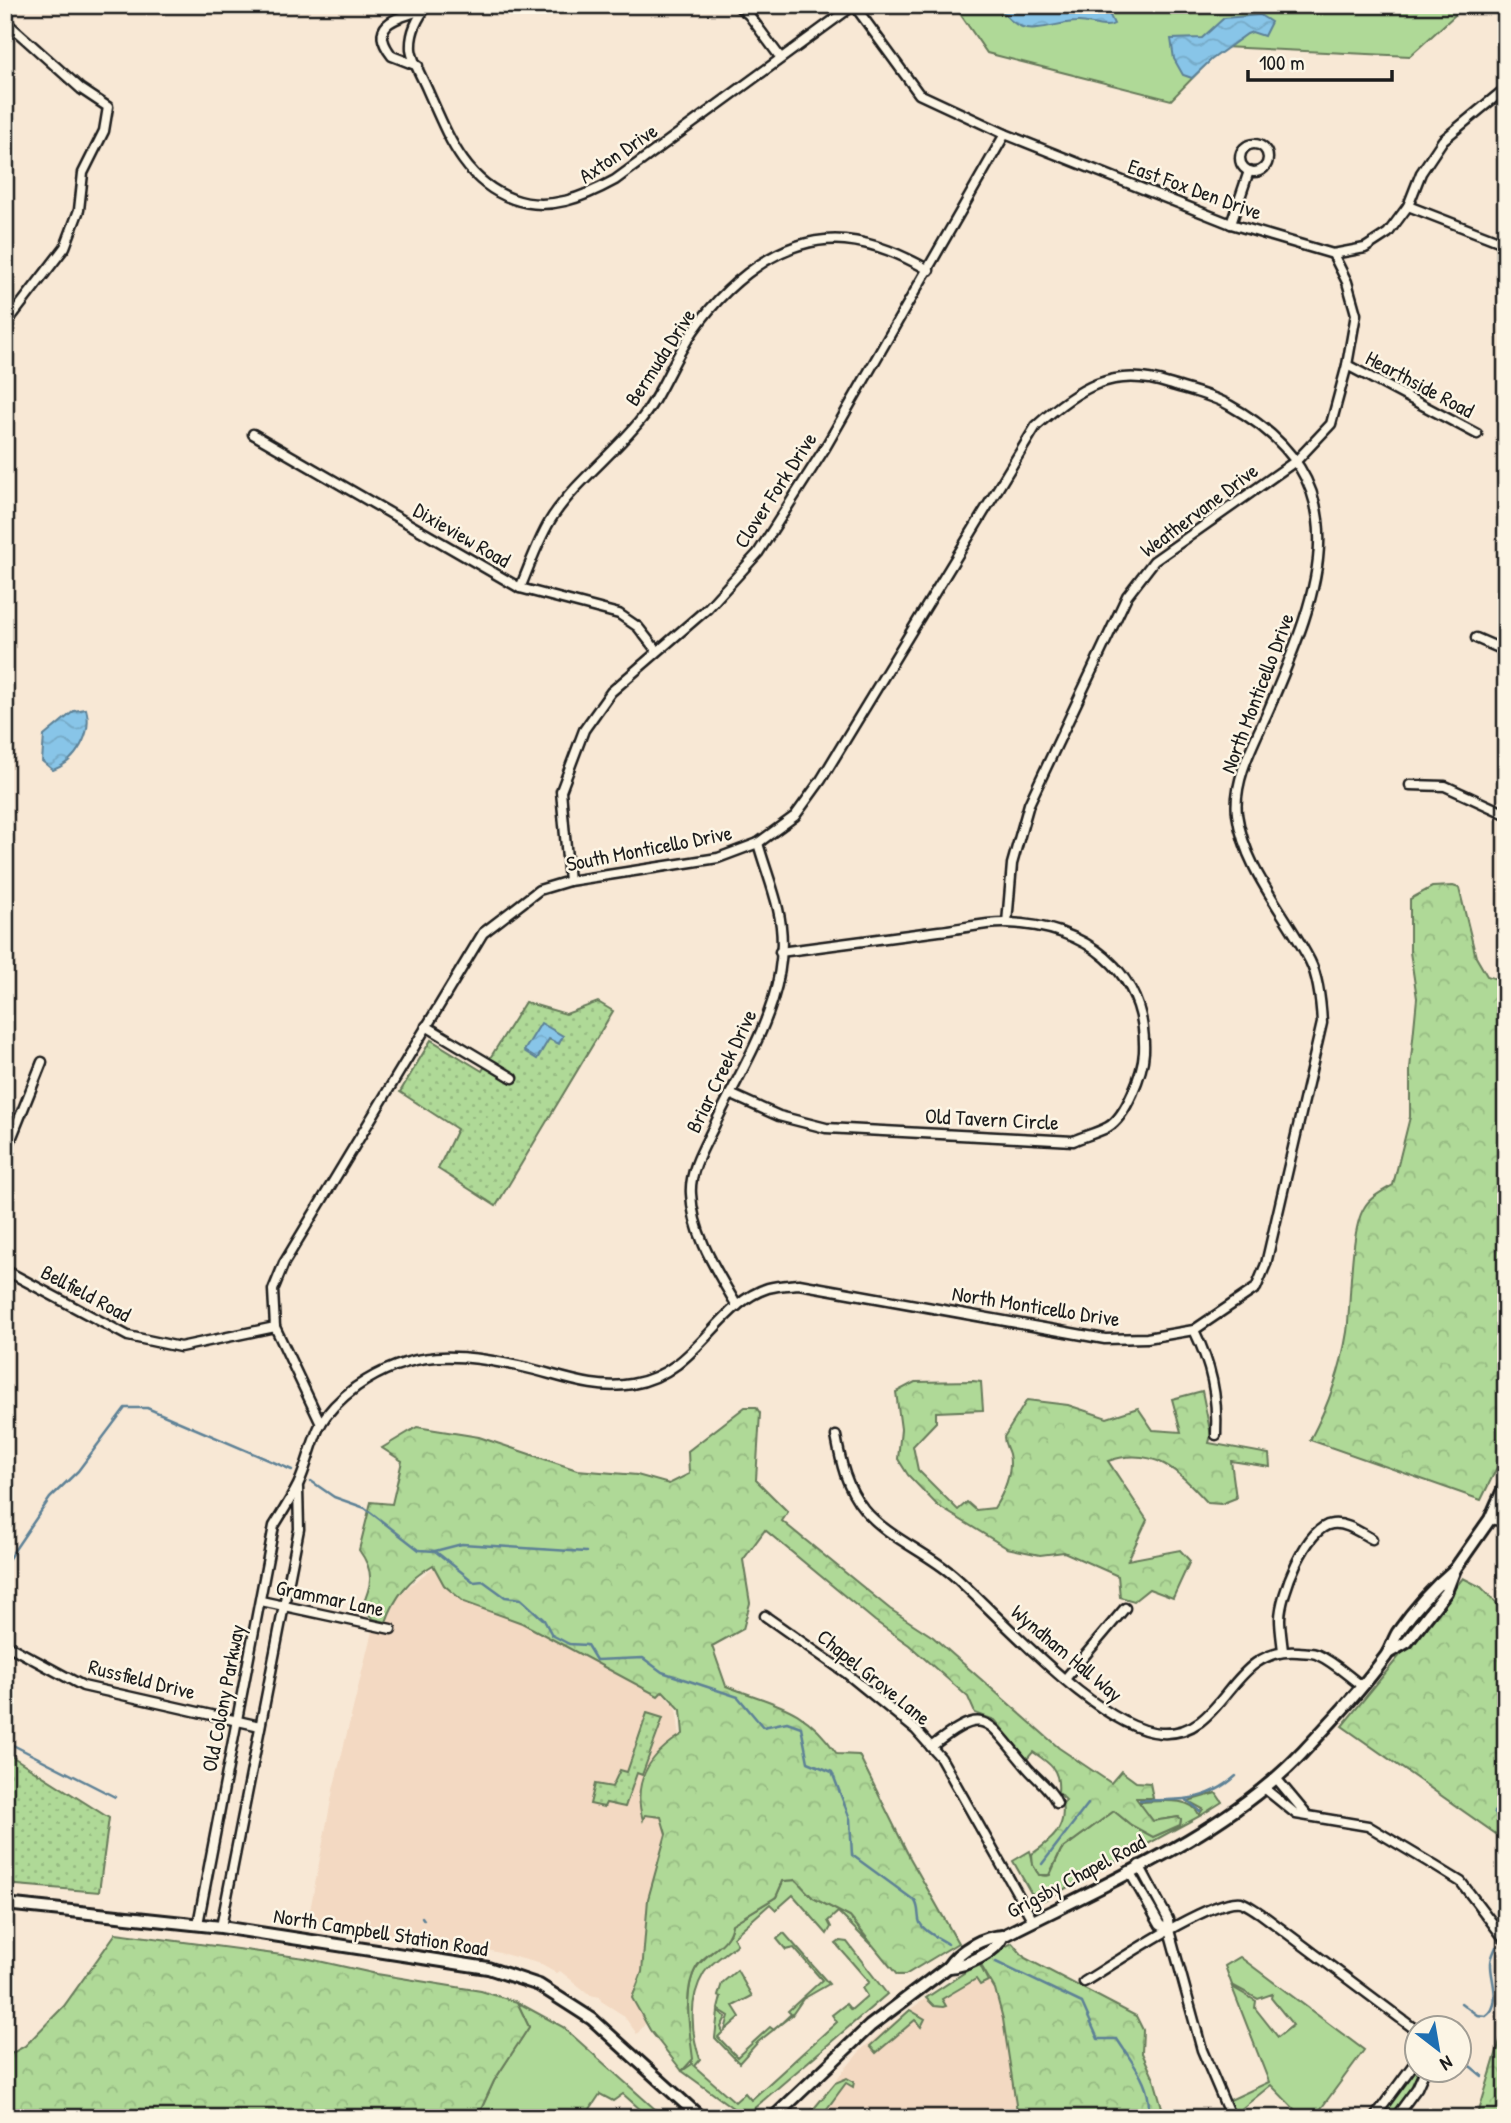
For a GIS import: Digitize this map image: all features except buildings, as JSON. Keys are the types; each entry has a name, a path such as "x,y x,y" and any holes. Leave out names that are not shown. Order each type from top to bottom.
{"street":[{"path":"737,5 749,15 780,57"},
{"name":"Axton Drive","path":"426,8 412,30 411,51 455,152 479,179 514,199 551,204 584,197 615,180 854,5"},
{"name":"East Fox Den Drive","path":"854,5 919,94 1005,134 1231,224 1334,254 1365,248 1388,233 1408,206 1421,173 1443,140 1506,88"},
{"path":"418,66 392,56 383,37 385,27 392,19 426,8"},
{"path":"5,21 81,89 108,107 104,131 83,173 79,210 65,247 5,325"},
{"name":"Clover Fork Drive","path":"569,881 561,791 584,730 611,692 656,650 708,608 758,553 798,493 1005,134"},
{"path":"1231,224 1249,171"},
{"path":"1408,206 1506,244"},
{"name":"Bermuda Drive","path":"520,588 551,518 570,494 639,422 698,326 735,284 761,264 794,246 817,241 844,240 879,246 929,270"},
{"name":"Weathervane Drive","path":"1007,923 1012,864 1029,804 1127,596 1154,561 1297,460 1331,424 1348,365 1356,314 1348,282 1334,254"},
{"name":"Hearthside Road","path":"1348,365 1477,434"},
{"name":"South Monticello Drive","path":"321,1423 275,1327 273,1290 284,1263 484,933 539,890 569,881 718,858 758,843 795,816 821,780 1036,426 1058,406 1094,383 1130,376 1165,382 1228,404 1273,434 1297,460"},
{"name":"Dixieview Road","path":"253,434 520,588 619,614 638,627 656,650"},
{"name":"North Monticello Drive","path":"321,1423 346,1394 382,1369 420,1358 463,1356 524,1367 596,1386 632,1384 666,1373 692,1354 737,1306 767,1288 800,1284 1105,1339 1147,1338 1194,1330 1256,1288 1266,1264 1322,1023 1321,1001 1311,962 1247,854 1237,813 1240,780 1302,630 1320,548 1319,522 1312,489 1297,460"},
{"path":"1476,638 1506,651"},
{"path":"1410,785 1444,786 1506,814"},
{"name":"Briar Creek Drive","path":"737,1306 702,1243 693,1217 690,1191 698,1160 772,1006 780,952 779,912 758,843"},
{"name":"Old Tavern Circle","path":"730,1094 779,1116 826,1128 1073,1141 1110,1126 1129,1098 1143,1068 1144,1037 1139,1007 1124,976 1101,952 1076,936 1007,923 780,952"},
{"path":"426,1026 513,1079"},
{"path":"5,1154 42,1062"},
{"name":"Bellfield Road","path":"5,1270 128,1336 180,1347 275,1327"},
{"path":"1194,1330 1210,1363 1218,1402 1216,1435"},
{"name":"Old Colony Parkway","path":"198,1924 274,1526 298,1485 321,1423"},
{"name":"Wyndham Hall Way","path":"836,1436 850,1490 865,1511 951,1573 1065,1679 1121,1721 1159,1734 1183,1732 1203,1722 1250,1665 1269,1654 1283,1651 1317,1654 1362,1686"},
{"name":"Grigsby Chapel Road","path":"773,2118 870,2026 948,1967 960,1966 998,1946 1003,1936 1201,1832 1276,1778 1362,1686 1387,1653 1397,1633 1438,1583 1455,1569 1490,1519 1506,1483"},
{"name":"Old Colony Parkway","path":"220,1927 299,1529 298,1485"},
{"path":"1490,1519 1506,1522"},
{"path":"1283,1651 1280,1617 1305,1544 1316,1531 1329,1524 1342,1524 1371,1539"},
{"name":"Grammar Lane","path":"261,1601 391,1629"},
{"path":"1065,1679 1125,1608"},
{"name":"Chapel Grove Lane","path":"765,1616 846,1673 916,1730 941,1758 1033,1921"},
{"name":"Russfield Drive","path":"5,1644 83,1685 260,1726"},
{"path":"931,1747 964,1724 975,1720 985,1722 1002,1735 1058,1803"},
{"path":"1276,1778 1306,1814"},
{"path":"1264,1788 1296,1814 1368,1826 1461,1882 1506,1941"},
{"path":"1134,1868 1160,1925 1169,1930 1202,2050 1231,2118"},
{"path":"1084,1982 1169,1930 1225,1903 1242,1902 1402,2020"},
{"name":"North Campbell Station Road","path":"5,1904 198,1924 488,1968 539,1985 592,2019 701,2118"},
{"path":"1374,2118 1402,2080"},
{"path":"1395,2118 1419,2084"}],"shaded area":[{"path":"438,1564 658,1689 676,1707 681,1746 677,1985 637,2034 623,2015 601,2001 600,1997 590,1995 560,1971 556,1973 538,1963 488,1950 353,1928 348,1923 308,1921 333,1790 372,1631 381,1633 397,1599"},
{"path":"979,1962 995,1989 1003,2019 1018,2118 804,2118 861,2050 906,2012"}],"green space":[{"path":"954,5 1466,5 1410,56 1223,47 1171,100 987,53"},
{"path":"1432,887 1459,888 1476,957 1487,976 1506,982 1506,1449 1481,1500 1310,1440 1323,1414 1341,1360 1347,1332 1359,1218 1370,1201 1393,1185 1410,1117 1410,1069 1417,998 1410,952 1410,899"},
{"path":"525,1002 566,1014 598,1002 613,1011 496,1206 438,1169 457,1129 400,1092 431,1040 482,1071"},
{"path":"915,1382 981,1382 983,1410 936,1412 936,1422 913,1446 918,1470 958,1510 967,1502 976,1510 994,1508 1004,1489 1010,1468 1004,1437 1027,1400 1068,1405 1107,1418 1138,1408 1153,1430 1181,1432 1172,1399 1202,1391 1211,1435 1209,1443 1269,1454 1270,1467 1231,1461 1236,1498 1221,1504 1208,1503 1175,1471 1152,1459 1124,1457 1108,1461 1147,1520 1128,1560 1180,1550 1190,1561 1173,1598 1149,1589 1134,1601 1120,1597 1118,1576 1064,1552 1040,1555 1007,1548 938,1506 908,1475 898,1459 901,1429 896,1392"},
{"path":"745,1407 756,1407 760,1413 756,1480 788,1512 782,1521 890,1609 933,1637 1059,1748 1111,1783 1121,1771 1136,1782 1150,1783 1153,1798 1136,1798 1153,1821 1179,1817 1181,1819 1180,1825 1153,1837 1131,1825 1114,1811 1061,1850 1049,1875 1039,1875 1033,1865 1032,1854 1056,1834 1062,1821 1062,1804 1066,1800 1058,1792 1053,1768 1033,1752 1027,1759 995,1720 975,1713 968,1697 909,1645 875,1621 765,1530 743,1560 750,1603 743,1629 712,1646 726,1686 801,1716 825,1738 837,1754 859,1755 910,1858 958,1943 905,1975 897,1975 850,1917 813,1898 796,1880 783,1881 776,1897 732,1924 728,1936 701,1961 695,1971 688,1995 693,2059 682,2071 650,2030 632,1998 642,1972 648,1899 666,1834 661,1817 645,1815 643,1820 640,1806 642,1781 653,1759 683,1734 681,1710 663,1691 658,1696 522,1623 464,1602 444,1585 433,1565 404,1589 386,1622 374,1619 361,1609 368,1593 370,1572 359,1550 371,1502 392,1504 402,1461 382,1448 417,1427 479,1437 577,1470 637,1475 669,1484 689,1474 688,1451"},
{"path":"1463,1578 1481,1587 1506,1613 1506,1841 1342,1726"},
{"path":"647,1713 663,1718 642,1775 637,1773 625,1807 606,1803 604,1807 590,1804 595,1784 612,1787 620,1770 627,1772"},
{"path":"5,1752 109,1818 99,1892 5,1884"},
{"path":"1216,1793 1222,1802 1200,1816 1044,1900 1031,1893 1013,1861 1030,1851 1037,1872 1044,1876 1050,1875 1061,1850 1114,1811 1131,1825 1153,1837 1180,1825 1181,1819 1178,1817 1153,1821 1138,1802 1181,1802 1195,1809 1199,1815 1203,1809 1188,1801"},
{"path":"796,1880 813,1898 850,1917 872,1946 838,1912 828,1921 831,1927 827,1934 793,1895 776,1910 770,1904 733,1937 737,1944 711,1965 699,1983 693,2016 700,2059 694,2066 735,2102 745,2093 751,2100 837,2022 832,2015 846,2004 851,2010 867,1996 862,1988 869,1982 836,1944 840,1941 847,1942 887,1994 752,2110 737,2111 682,2071 692,2064 688,2016 691,1979 700,1964 722,1944 732,1924 776,1897 783,1881"},
{"path":"116,1933 305,1958 377,1974 481,1991 517,2002 529,2027 494,2081 477,2118 5,2118 5,2057 25,2046 64,2006"},
{"path":"784,1933 829,1984 803,1999 792,2015 779,2025 791,2014 788,2011 822,1980 794,1948 786,1950 777,1939"},
{"path":"1012,1943 1025,1958 1136,2016 1143,2030 1142,2053 1154,2079 1165,2118 1018,2118 1003,2019 995,1989 979,1962"},
{"path":"1240,1957 1364,2050 1314,2118 1303,2118 1271,2085 1235,2114 1228,2101 1269,2082 1232,1987 1256,2001 1255,2008 1278,2037 1293,2025 1271,1998 1272,1994 1258,1999 1232,1985 1225,1966"},
{"path":"979,1963 988,1981 980,1985 976,1979 942,1999 946,2006 943,2007 934,2006 926,1998"},
{"path":"737,1970 752,1996 733,2006 740,2017 725,2030 729,2016 718,2009 721,1997 718,1996 722,1983"},
{"path":"517,2002 563,2027 665,2118 650,2118 623,2094 613,2101 600,2094 584,2118 477,2118 494,2081 529,2027"},
{"path":"910,2010 925,2019 921,2027 915,2020 876,2053 870,2046"},
{"path":"1503,2010 1506,2118 1477,2118 1502,2034"},
{"path":"718,2011 726,2017 721,2027 723,2032 718,2037 737,2057 770,2027 774,2030 758,2042 739,2063 715,2038"},
{"path":"847,2078 854,2082 853,2087 846,2083 820,2118 806,2118 835,2083"},
{"path":"1404,2084 1414,2084 1390,2118 1379,2118"}],"water":[{"path":"997,5 1105,5 1114,24 1106,26 1077,22 1028,28 1011,21"},
{"path":"1260,15 1271,22 1264,36 1252,32 1247,34 1211,60 1192,78 1183,75 1174,59 1171,39 1202,38 1224,18"},
{"path":"86,709 87,728 81,746 69,760 53,770 42,761 44,736 74,711"},
{"path":"541,1023 563,1036 559,1044 549,1039 537,1059 524,1051"}],"waterway":[{"path":"5,1564 50,1498 78,1471 125,1408 147,1408 292,1470"},
{"path":"311,1481 334,1497 365,1508 419,1550 435,1551 462,1544 586,1552"},
{"path":"435,1551 474,1582 483,1581 505,1597 521,1599 544,1620 552,1635 569,1644 587,1645 596,1660 643,1658 662,1672 738,1697 763,1727 787,1722 801,1727 808,1762 832,1772 850,1819 852,1855 915,1901 922,1927 948,1944"},
{"path":"5,1741 115,1797"},
{"path":"1140,1800 1191,1798 1214,1791 1236,1776"},
{"path":"1187,1800 1200,1811"},
{"path":"1506,1801 1494,1812 1506,1830"},
{"path":"1042,1864 1088,1804"},
{"path":"1461,2003 1477,2015 1486,2016 1491,2011 1495,1998 1491,1961 1496,1947"},
{"path":"996,1962 1082,2003 1098,2039 1117,2039 1145,2086 1149,2107 1147,2118"},
{"path":"1472,2068 1482,2076"}]}
